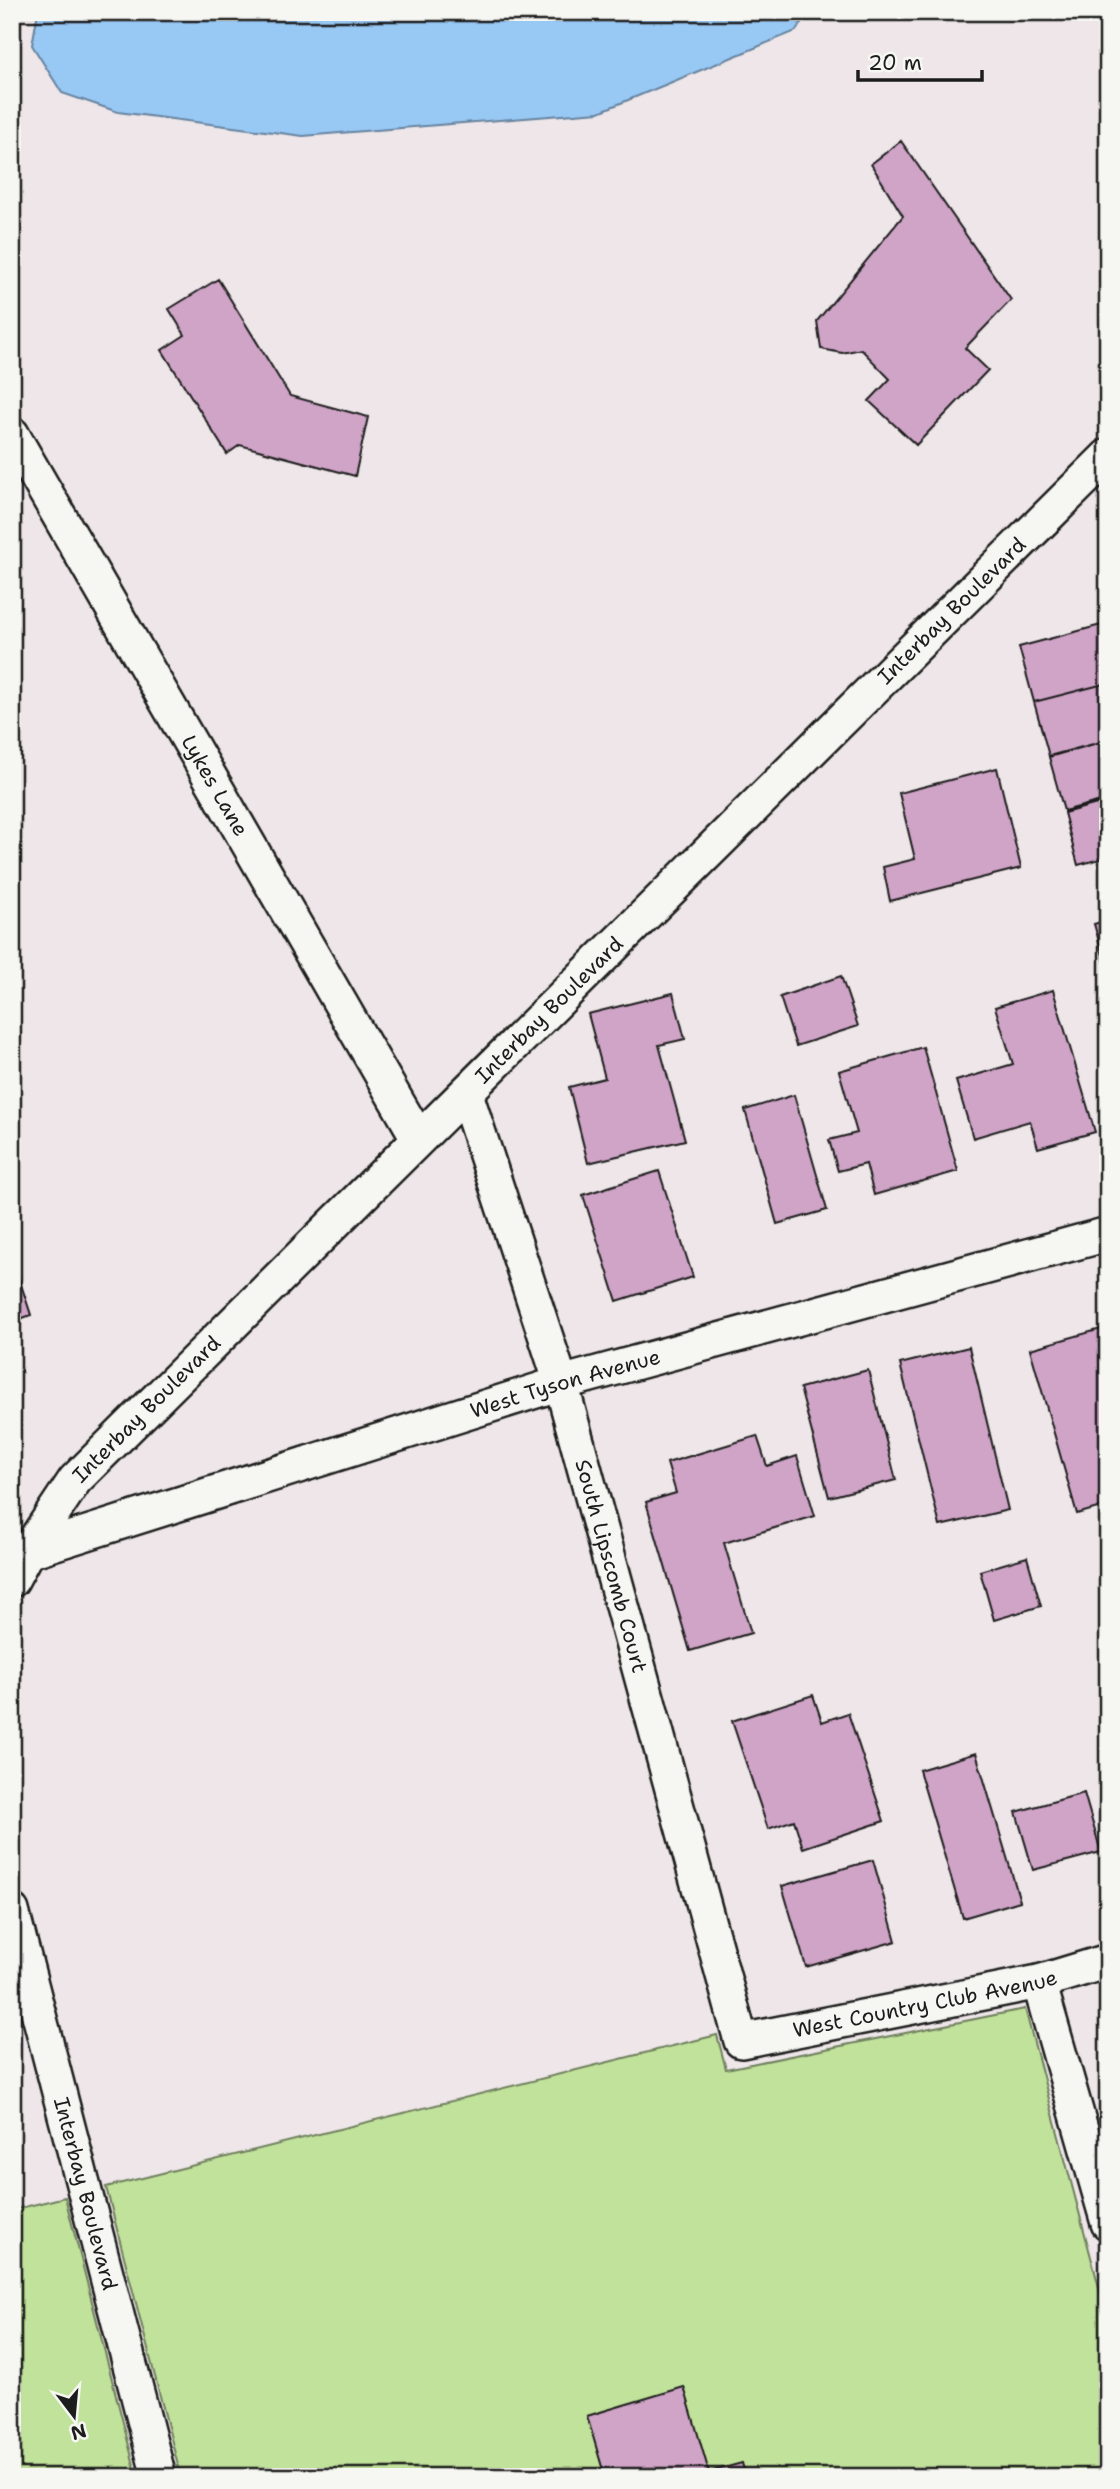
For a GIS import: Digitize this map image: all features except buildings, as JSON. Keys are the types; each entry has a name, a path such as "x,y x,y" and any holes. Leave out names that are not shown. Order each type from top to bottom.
{"street":[{"name":"Lykes Lane","path":"12,434 418,1138"},
{"name":"Interbay Boulevard","path":"20,1566 75,1480 1108,456"},
{"name":"South Lipscomb Court","path":"466,1094 561,1383 741,2040"},
{"name":"West Tyson Avenue","path":"20,1566 561,1383 1108,1234"},
{"name":"Interbay Boulevard","path":"12,1911 159,2477"},
{"name":"West Country Club Avenue","path":"741,2040 1039,1982 1108,1961"},
{"path":"1039,1982 1108,2222"}],"green space":[{"path":"1025,2009 1108,2321 1108,2477 181,2477 106,2187 717,2035 726,2069"},
{"path":"65,2197 137,2477 12,2477 12,2210"}],"water":[{"path":"38,12 808,12 796,31 599,112 303,136 118,112 62,93 32,45"}]}
